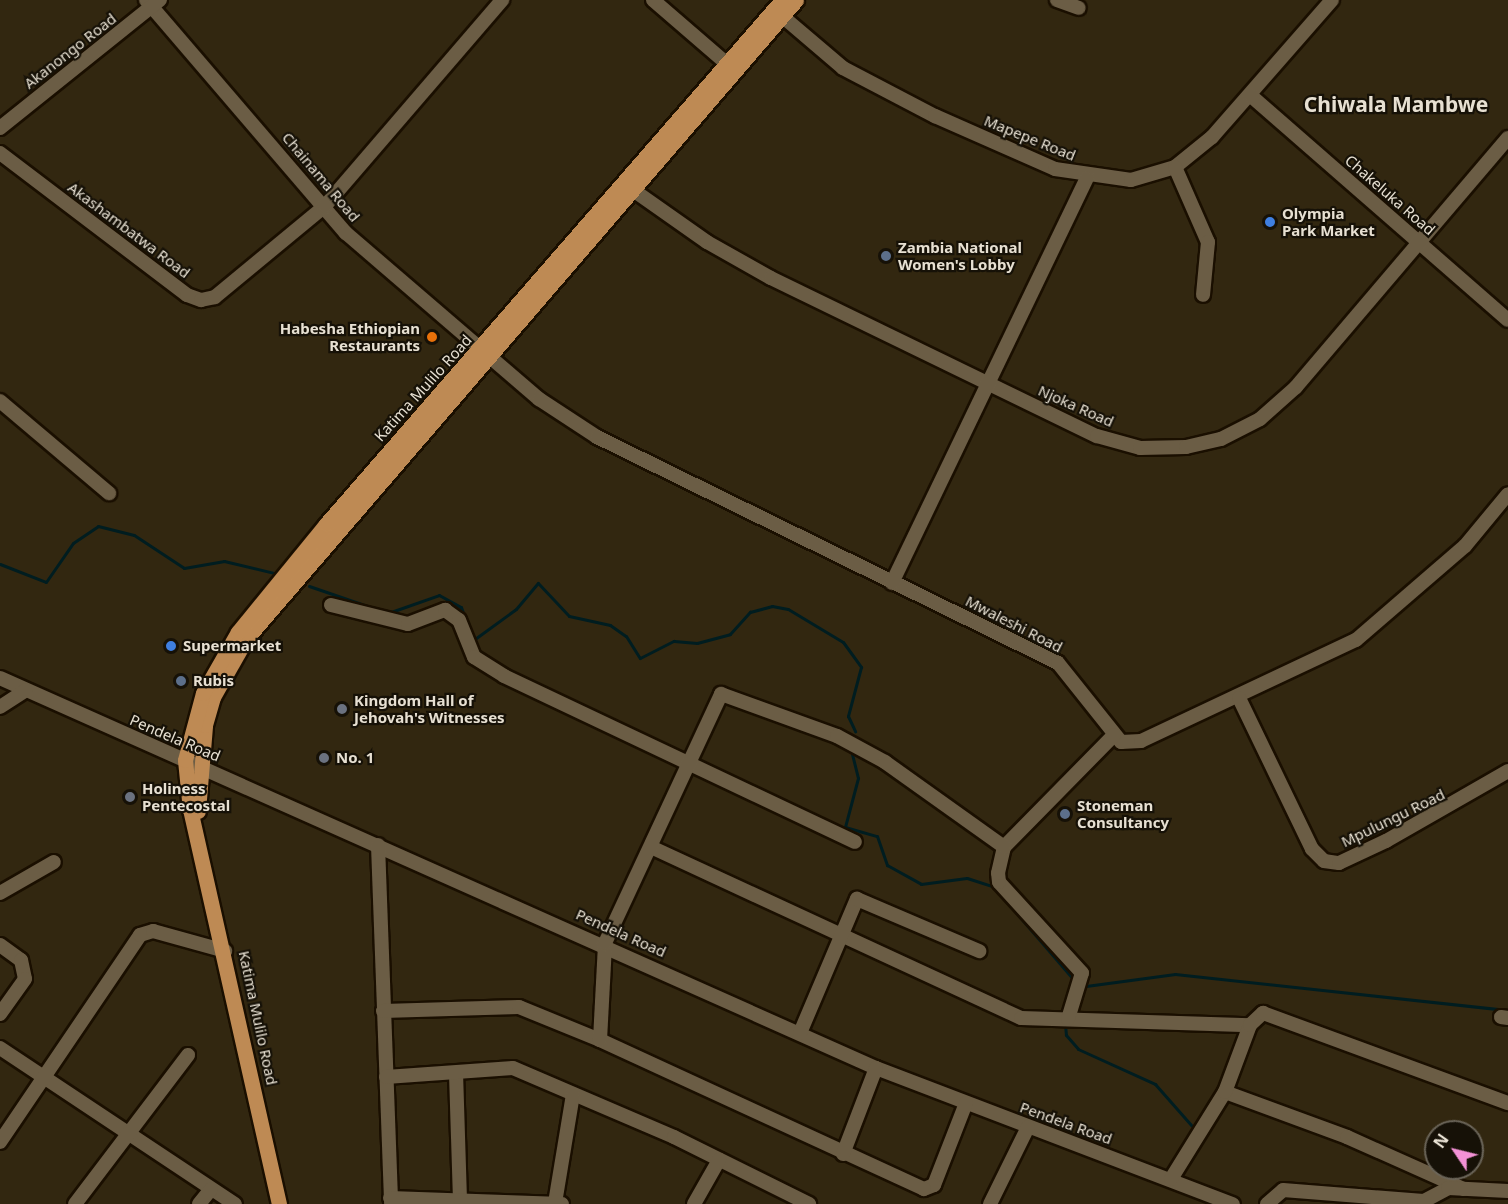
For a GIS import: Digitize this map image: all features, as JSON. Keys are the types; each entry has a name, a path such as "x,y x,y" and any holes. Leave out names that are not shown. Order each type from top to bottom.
{"main road":[{"name":"Katima Mulilo Road","path":"279,1204 225,951 198,841 191,763 202,693 238,632 485,354 730,66 782,0"},
{"name":"Katima Mulilo Road","path":"730,66 796,0"}],"street":[{"path":"325,206 502,0"},
{"path":"653,0 730,66"},
{"path":"1057,0 1079,8"},
{"name":"Mapepe Road","path":"782,16 843,68 935,116 1087,178 1131,180 1175,167 1250,95 1332,0"},
{"name":"Chainama Road","path":"153,2 325,206 376,262 485,354"},
{"name":"Akanongo Road","path":"0,128 153,2"},
{"name":"Chakeluka Road","path":"1250,95 1508,320"},
{"name":"Njoka Road","path":"628,187 707,242 771,278 1097,436 1140,448 1221,439 1260,419 1296,387 1417,241 1508,138"},
{"name":"Akashambatwa Road","path":"0,153 201,300 230,287 325,206"},
{"path":"1175,167 1208,242 1203,295"},
{"path":"892,583 990,384 1087,178"},
{"name":"Mwaleshi Road","path":"485,354 539,399 597,437 1058,663 1114,735"},
{"path":"0,400 110,492"},
{"path":"1068,1019 1082,973 999,882 1004,847 1114,735 1121,742 1141,741 1239,698 1364,634 1465,546 1508,494"},
{"path":"331,605 408,624 445,610 459,620 474,657 691,766 855,843"},
{"name":"Pendela Road","path":"0,678 605,943 876,1068 1233,1204"},
{"path":"0,706 27,690"},
{"path":"600,1040 605,943 653,848 691,766 711,711 721,694 731,694 837,736 885,762 1004,847"},
{"name":"Mpulungu Road","path":"1239,698 1312,849 1324,861 1339,863 1386,841 1508,771"},
{"path":"378,845 390,1201 559,1203 573,1094"},
{"path":"653,848 841,939 1021,1018 1250,1025 1269,1013 1508,1103"},
{"path":"0,894 54,861"},
{"path":"800,1033 857,899 979,951"},
{"path":"0,1142 46,1076 123,952 140,935 153,931 225,951"},
{"path":"0,945 21,960 25,979 0,1014"},
{"path":"383,1011 519,1006 600,1040 843,1154 931,1190 966,1103"},
{"path":"1171,1179 1226,1092 1250,1025"},
{"path":"0,1048 46,1076 235,1204"},
{"path":"75,1204 127,1131 188,1055"},
{"path":"386,1077 513,1068 719,1160 809,1204"},
{"path":"843,1154 876,1068"},
{"path":"456,1073 460,1201"},
{"path":"1226,1092 1347,1137 1464,1189"},
{"path":"990,1204 1028,1127"},
{"path":"694,1204 719,1160"},
{"path":"1266,1204 1283,1190 1424,1201 1448,1188 1508,1191"},
{"path":"199,1204 211,1189"}],"waterway":[{"path":"0,564 46,582 73,543 98,526 134,535 184,568 224,561 274,573"},
{"path":"472,641 516,609 538,583 569,616 610,625 626,636 640,658 674,641 697,643 730,634 750,612 772,606 788,609 843,642 861,667 848,716 855,731"},
{"path":"309,586 388,613 439,595 461,607 465,618"},
{"path":"851,750 858,778 845,827 877,836 887,865 921,884 967,878 994,887 1074,980"},
{"path":"1086,986 1175,974 1508,1010"},
{"path":"1065,1024 1066,1035 1078,1049 1155,1084 1191,1125"}],"place":[{"name":"Olympia Park Market","path":"1270,222"},
{"name":"Zambia National Women's Lobby","path":"886,256"},
{"name":"Habesha Ethiopian Restaurants","path":"432,337"},
{"name":"Supermarket","path":"171,646"},
{"name":"Rubis","path":"181,681"},
{"name":"Kingdom Hall of Jehovah's Witnesses","path":"342,709"},
{"name":"No. 1","path":"324,758"},
{"name":"Holiness Pentecostal","path":"130,797"},
{"name":"Stoneman Consultancy","path":"1065,814"}],"district":[{"name":"Chiwala Mambwe","path":"1396,104"}]}
